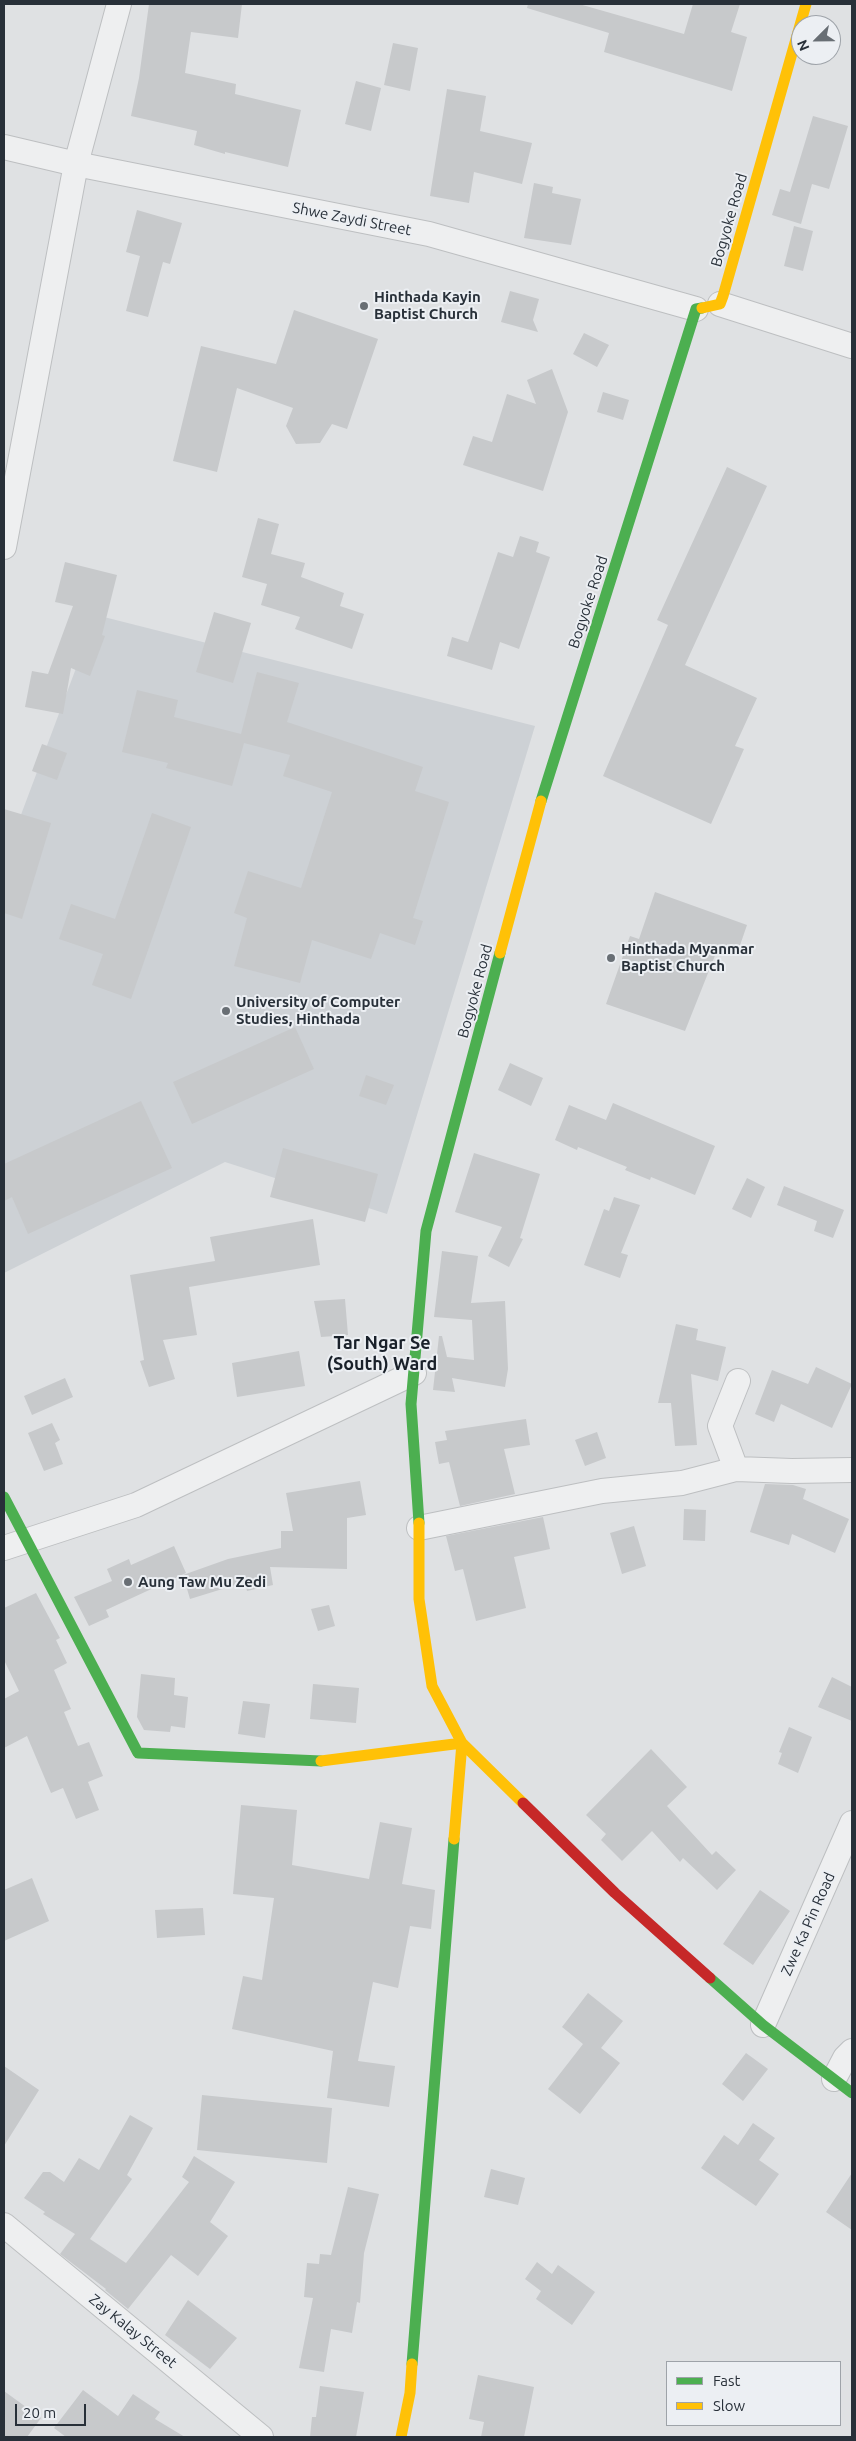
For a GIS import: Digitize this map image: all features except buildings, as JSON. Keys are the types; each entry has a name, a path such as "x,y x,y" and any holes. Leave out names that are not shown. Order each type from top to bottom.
{"main road":[{"name":"Bogyoke Road","path":"720,304 806,4"},
{"path":"696,309 720,304"},
{"name":"Bogyoke Road","path":"462,1743 432,1686 419,1599 419,1528 412,1404 426,1231 542,796 696,309"},
{"path":"4,1498 14,1544 138,1753 320,1761 462,1743"},
{"path":"462,1743 615,1893 763,2025 843,2086"},
{"path":"401,2437 410,2393 462,1743"}],"street":[{"path":"4,547 76,164 120,4"},
{"name":"Shwe Zaydi Street","path":"4,146 76,164 429,234 696,309"},
{"path":"720,304 852,346"},
{"path":"14,1544 136,1505 414,1373"},
{"path":"736,1469 720,1426 738,1381"},
{"path":"419,1528 602,1491 682,1483 736,1469 792,1471 852,1470"},
{"name":"Zwe Ka Pin Road","path":"763,2025 852,1823"},
{"path":"843,2086 845,2058 852,2051"},
{"name":"Zay Kalay Street","path":"4,2225 261,2437"}],"shaded area":[{"name":"University of Computer Studies, Hinthada","path":"96,615 535,726 387,1214 225,1162 4,1273 4,860"}],"traffic: fast":[{"path":"541,801 696,309 702,308"},
{"path":"419,1523 411,1404 426,1231 500,953"},
{"path":"4,1497 138,1753 321,1761"},
{"path":"412,2364 454,1839"},
{"path":"710,1978 763,2025 852,2093"}],"traffic: slow":[{"path":"702,308 720,304 723,296 806,4"},
{"path":"500,953 541,801"},
{"path":"419,1523 419,1599 432,1686 462,1743 523,1803"},
{"path":"321,1761 462,1743 454,1839"},
{"path":"401,2437 410,2393 412,2364"}],"traffic: jam":[{"path":"523,1803 615,1893 710,1978"}],"place":[{"name":"Hinthada Kayin Baptist Church","path":"364,306"},
{"name":"Hinthada Myanmar Baptist Church","path":"611,958"},
{"name":"University of Computer Studies, Hinthada","path":"226,1011"},
{"name":"Aung Taw Mu Zedi","path":"128,1582"}],"district":[{"name":"Tar Ngar Se (South) Ward","path":"382,1354"}]}
